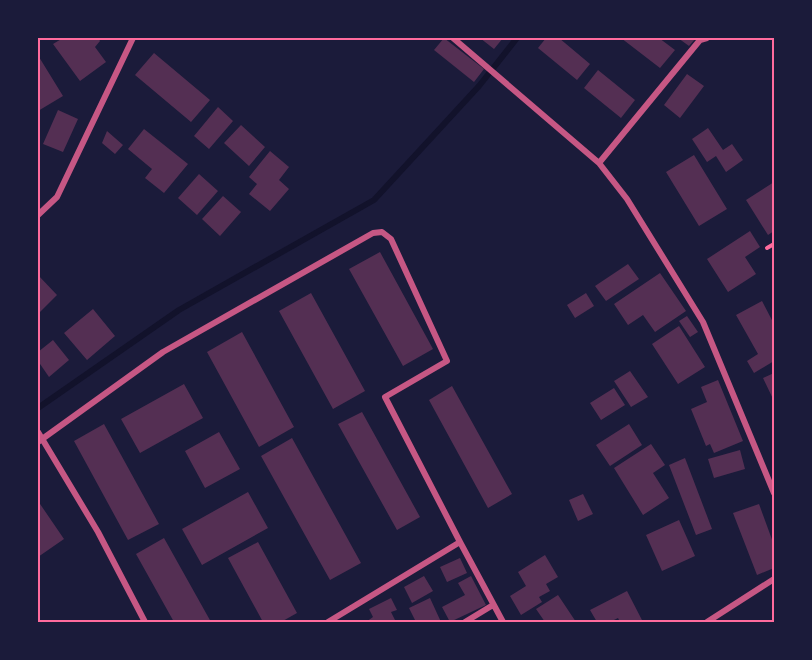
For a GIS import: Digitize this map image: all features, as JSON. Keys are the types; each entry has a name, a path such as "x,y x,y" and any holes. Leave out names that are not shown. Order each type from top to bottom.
{"street":[{"path":"38,215 57,196 133,38"},
{"path":"453,38 599,163 627,199 703,322 774,493"},
{"path":"599,163 700,40 707,38"},
{"path":"40,440 163,352 373,233 382,232 391,239 447,361 386,397 503,622"},
{"path":"38,432 40,440 98,532 146,622"},
{"path":"328,622 460,542"},
{"path":"707,622 774,579"},
{"path":"465,622 493,605"}],"path":[{"path":"767,248 774,244"}],"building":[{"path":"63,38 98,38 100,41 95,47 106,62 80,81 53,44"},
{"path":"444,38 484,69 474,82 434,50"},
{"path":"480,38 503,38 494,49"},
{"path":"546,38 559,38 590,64 577,80 538,48"},
{"path":"621,38 659,38 675,50 660,68"},
{"path":"678,38 696,38 689,46"},
{"path":"154,53 210,100 191,122 135,75"},
{"path":"38,58 63,96 38,111"},
{"path":"598,70 635,100 621,118 584,88"},
{"path":"687,74 704,86 680,118 664,105"},
{"path":"218,107 233,121 209,149 194,136"},
{"path":"58,110 78,119 63,152 43,144"},
{"path":"241,125 265,147 249,166 224,143"},
{"path":"708,128 723,150 732,144 743,160 726,172 716,156 707,162 692,139"},
{"path":"144,129 188,164 164,193 145,178 152,169 128,149"},
{"path":"107,131 123,145 115,154 102,143"},
{"path":"270,151 289,167 279,180 289,189 270,211 249,194 257,184 249,177"},
{"path":"694,155 727,209 699,226 666,172"},
{"path":"199,174 218,191 197,215 178,198"},
{"path":"774,182 774,231 768,235 746,200"},
{"path":"223,196 241,212 220,236 202,219"},
{"path":"750,231 760,247 745,257 756,274 728,292 707,259"},
{"path":"380,252 433,349 403,366 349,269"},
{"path":"628,264 639,279 606,301 595,286"},
{"path":"660,273 686,311 655,332 643,315 628,325 614,304"},
{"path":"38,275 57,295 40,312 38,310"},
{"path":"311,293 365,391 333,409 279,311"},
{"path":"586,293 594,306 575,318 567,305"},
{"path":"762,301 774,324 774,346 772,348 774,361 754,373 747,361 758,354 736,315"},
{"path":"93,309 115,336 87,360 64,333"},
{"path":"687,316 698,332 690,337 679,321"},
{"path":"679,326 705,367 678,384 652,344"},
{"path":"242,332 294,427 259,447 207,352"},
{"path":"53,340 69,360 49,377 38,361 38,352"},
{"path":"630,371 648,397 631,407 614,381"},
{"path":"774,373 774,401 763,378"},
{"path":"718,380 743,441 714,453 710,444 706,446 691,409 707,402 701,387"},
{"path":"184,384 203,418 140,453 121,419"},
{"path":"452,386 512,494 488,508 429,400"},
{"path":"614,388 625,405 601,420 590,403"},
{"path":"362,412 420,517 397,530 338,424"},
{"path":"104,424 159,524 128,540 74,441"},
{"path":"629,424 642,445 610,466 596,445"},
{"path":"219,432 240,469 205,488 185,451"},
{"path":"292,438 361,563 330,580 261,456"},
{"path":"651,444 665,465 653,473 669,498 643,515 614,468"},
{"path":"740,450 745,469 714,478 708,459"},
{"path":"685,458 712,529 696,535 669,465"},
{"path":"248,492 268,528 202,565 182,529"},
{"path":"583,494 593,514 578,521 569,500"},
{"path":"38,501 64,539 38,557"},
{"path":"759,504 774,545 774,568 757,575 733,513"},
{"path":"679,520 695,556 662,571 646,535"},
{"path":"164,538 211,622 174,622 136,554"},
{"path":"258,542 297,613 281,622 263,622 228,558"},
{"path":"545,555 558,577 546,584 550,591 539,597 542,602 521,615 510,596 526,586 518,572"},
{"path":"460,558 467,573 447,582 440,567"},
{"path":"424,576 433,591 412,603 404,587"},
{"path":"471,576 486,605 450,622 442,607 465,595 458,583"},
{"path":"627,591 643,622 620,622 618,618 610,622 597,622 590,610"},
{"path":"558,595 576,622 545,622 536,609"},
{"path":"391,598 397,610 391,612 396,622 366,622 373,617 369,609"},
{"path":"430,598 441,622 416,622 409,608"}],"waterway":[{"path":"38,408 179,310 374,200 479,86 517,38"}]}
